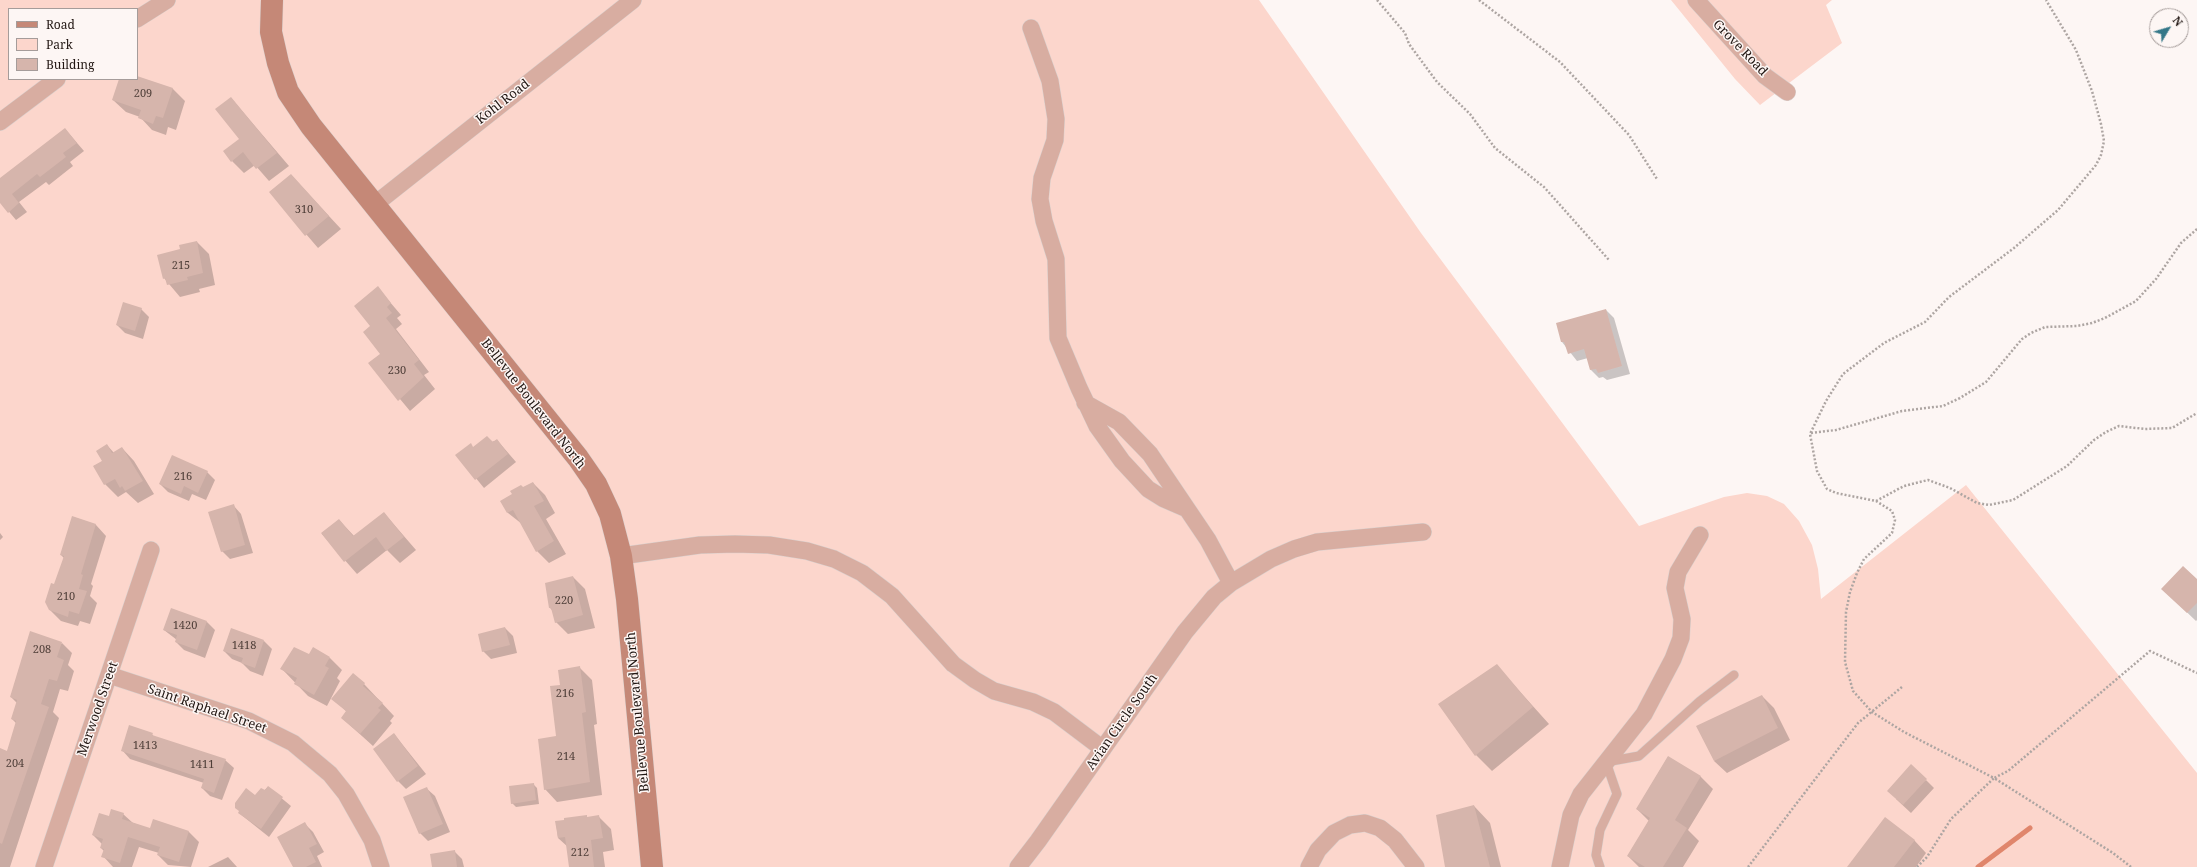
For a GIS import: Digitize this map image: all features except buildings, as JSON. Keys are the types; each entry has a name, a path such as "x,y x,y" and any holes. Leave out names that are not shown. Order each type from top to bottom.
{"main road":[{"name":"Bellevue Boulevard North","path":"272,0 271,32 278,63 288,92 311,126 578,458 596,484 610,514 621,556 628,600 652,867"}],"street":[{"path":"138,18 167,0"},
{"name":"Kohl Road","path":"374,205 633,0"},
{"name":"Grove Road","path":"1696,0 1765,76 1787,92"},
{"path":"1031,28 1050,81 1056,119 1055,140 1042,178 1040,199 1044,221 1056,259 1058,338 1085,402 1097,426 1135,477 1148,489 1164,499 1187,509"},
{"path":"0,122 56,80"},
{"path":"1085,402 1119,422 1150,454 1208,540 1231,582"},
{"name":"Avian Circle South","path":"1018,867 1104,749 1193,622 1214,597 1231,582 1271,559 1294,549 1317,542 1423,532"},
{"path":"1560,867 1571,816 1585,789 1644,714 1673,659 1681,638 1682,619 1677,606 1675,588 1678,572 1700,535"},
{"path":"621,556 700,545 735,544 769,545 807,551 834,558 862,573 892,596 953,664 974,680 994,691 1033,702 1054,712 1104,749"},
{"name":"Merwood Street","path":"44,867 151,550"},
{"name":"Saint Raphael Street","path":"109,675 249,721 293,743 330,774 346,794 372,840 381,867"},
{"path":"1309,867 1318,850 1334,833 1350,825 1365,823 1380,828 1395,840 1416,867"}],"lane":[{"path":"1600,867 1596,855 1600,830 1617,794 1606,762 1639,756 1700,701 1734,675"}],"path":[{"path":"1377,0 1404,33 1409,44 1437,82 1470,114 1495,148 1544,188 1610,260"},
{"path":"1479,0 1560,62 1630,135 1657,179"},
{"path":"2046,0 2076,50 2092,91 2104,141 2101,155 2096,165 2052,214 2014,248 1949,297 1925,322 1884,343 1843,374 1826,401 1810,434 1818,471 1827,489 1836,493 1876,501 1892,511 1895,520 1892,533 1864,559 1856,573 1846,612 1845,662 1853,691 1872,712 1904,732 1994,778 2113,853 2131,867"},
{"path":"1810,434 1843,428 1902,412 1942,406 1960,398 1986,382 2022,339 2031,333 2045,327 2077,326 2092,323 2117,312 2136,301 2156,279 2181,243 2197,229"},
{"path":"1876,501 1904,486 1928,480 1950,488 1977,503 1989,505 2013,500 2067,466 2094,440 2106,432 2119,426 2145,429 2172,428 2197,413"},
{"path":"1917,867 1927,857 1951,819 1994,778 2008,771 2150,651 2197,673"},
{"path":"1748,867 1763,850 1847,735 1858,723 1902,687"}],"green space":[{"path":"0,0 1259,0 1421,233 1639,526 1724,497 1747,493 1767,496 1784,504 1799,521 1812,545 1818,569 1821,599 1966,485 2197,773 2197,867 0,867"},
{"path":"1671,0 1832,0 1826,5 1842,43 1760,105 1735,79"}],"waterway":[{"path":"1978,867 2030,828"}]}
